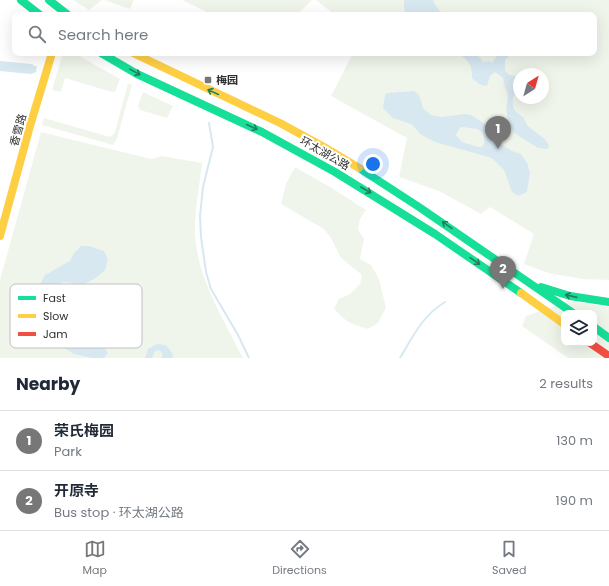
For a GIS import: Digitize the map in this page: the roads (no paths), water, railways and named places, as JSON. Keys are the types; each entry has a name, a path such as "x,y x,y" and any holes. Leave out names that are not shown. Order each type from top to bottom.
{"main road":[{"path":"21,0 36,12"},
{"path":"49,0 64,12"},
{"name":"香雪路","path":"0,236 51,56"},
{"name":"环太湖公路","path":"106,56 142,76 268,134 343,176 396,207 441,237 561,322"},
{"name":"环太湖公路","path":"138,56 276,121 322,146 433,216 569,310"},
{"path":"525,280 549,290 570,296 609,302"},
{"path":"597,329 609,338"},
{"path":"594,346 609,356"}],"waterway":[{"path":"209,123 213,147 203,187 200,216 201,237 206,272 211,289 238,335 249,358"},
{"path":"400,358 414,334 425,320 437,307 445,302"}],"place":[{"name":"梅园","path":"208,80"},
{"name":"荣氏梅园","path":"498,149"},
{"name":"开原寺","path":"503,289"}]}
